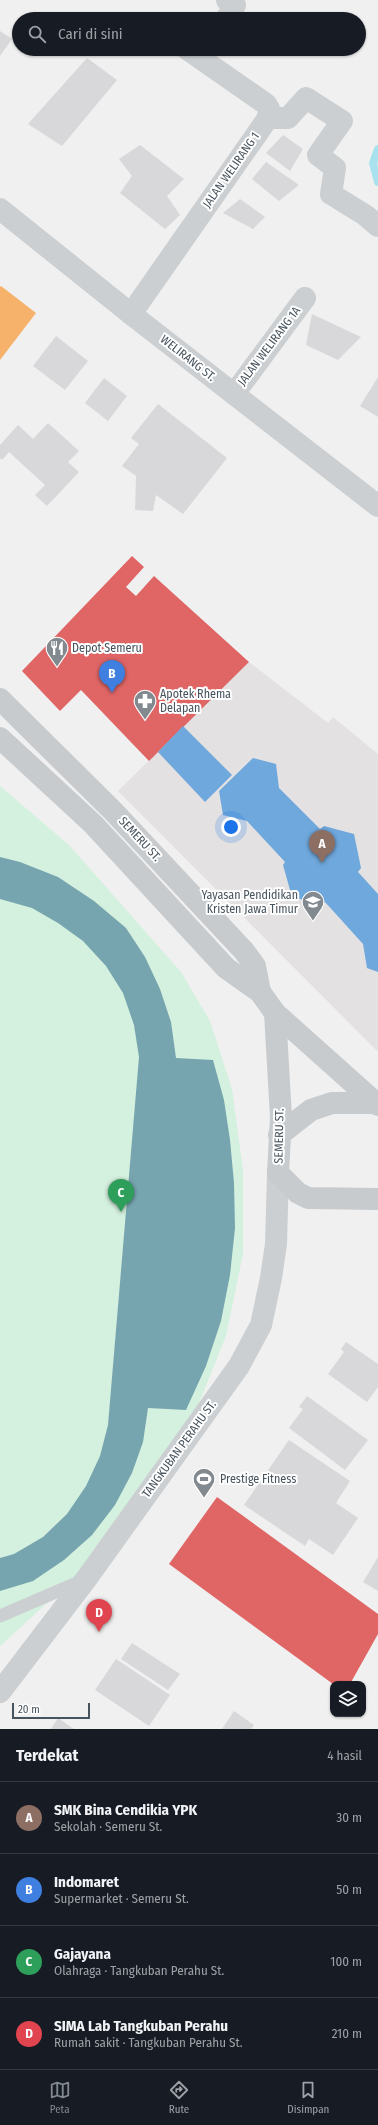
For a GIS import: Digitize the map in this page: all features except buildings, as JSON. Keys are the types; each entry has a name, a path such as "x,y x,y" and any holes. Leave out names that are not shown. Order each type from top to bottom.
{"main road":[{"name":"SEMERU ST.","path":"0,699 114,812 244,951 255,966 260,992"},
{"name":"SEMERU ST.","path":"0,738 93,824 226,968 260,992 275,1013 377,1104"},
{"name":"SEMERU ST.","path":"275,1013 281,1117 278,1173 298,1193 308,1198 378,1200"},
{"path":"279,1135 311,1110 332,1103 377,1104"}],"street":[{"path":"227,0 235,4 230,12"},
{"path":"203,56 266,104 269,109 268,118 288,118 306,98 342,121 318,155 335,168 331,194 365,215 378,226"},
{"name":"JALAN WELIRANG 1","path":"131,314 268,118"},
{"name":"WELIRANG ST.","path":"0,209 131,314 378,506"},
{"name":"JALAN WELIRANG 1A","path":"234,394 305,298"},
{"name":"TANGKUBAN PERAHU ST.","path":"0,1692 87,1578 239,1366 260,1325 271,1278 276,1244 278,1173"}],"lane":[{"path":"0,1616 87,1578"}],"shaded area":[{"name":"Yayasan Pendidikan Kristen Jawa Timur","path":"249,662 328,723 333,717 378,754 378,1052 118,791"}],"green space":[{"path":"0,786 69,845 181,972 210,1021 232,1089 243,1170 243,1254 226,1336 195,1413 82,1571 0,1646"}],"waterway":[{"path":"378,149 373,163 378,182"}],"place":[{"name":"Depot Semeru","path":"57,668"},
{"name":"Indomaret","path":"112,693"},
{"name":"Apotek Rhema Delapan","path":"145,720"},
{"name":"SMK Bina Cendikia YPK","path":"322,863"},
{"name":"Yayasan Pendidikan Kristen Jawa Timur","path":"313,922"},
{"name":"Gajayana","path":"121,1212"},
{"name":"Prestige Fitness","path":"204,1498"},
{"name":"SIMA Lab Tangkuban Perahu","path":"99,1632"}]}
